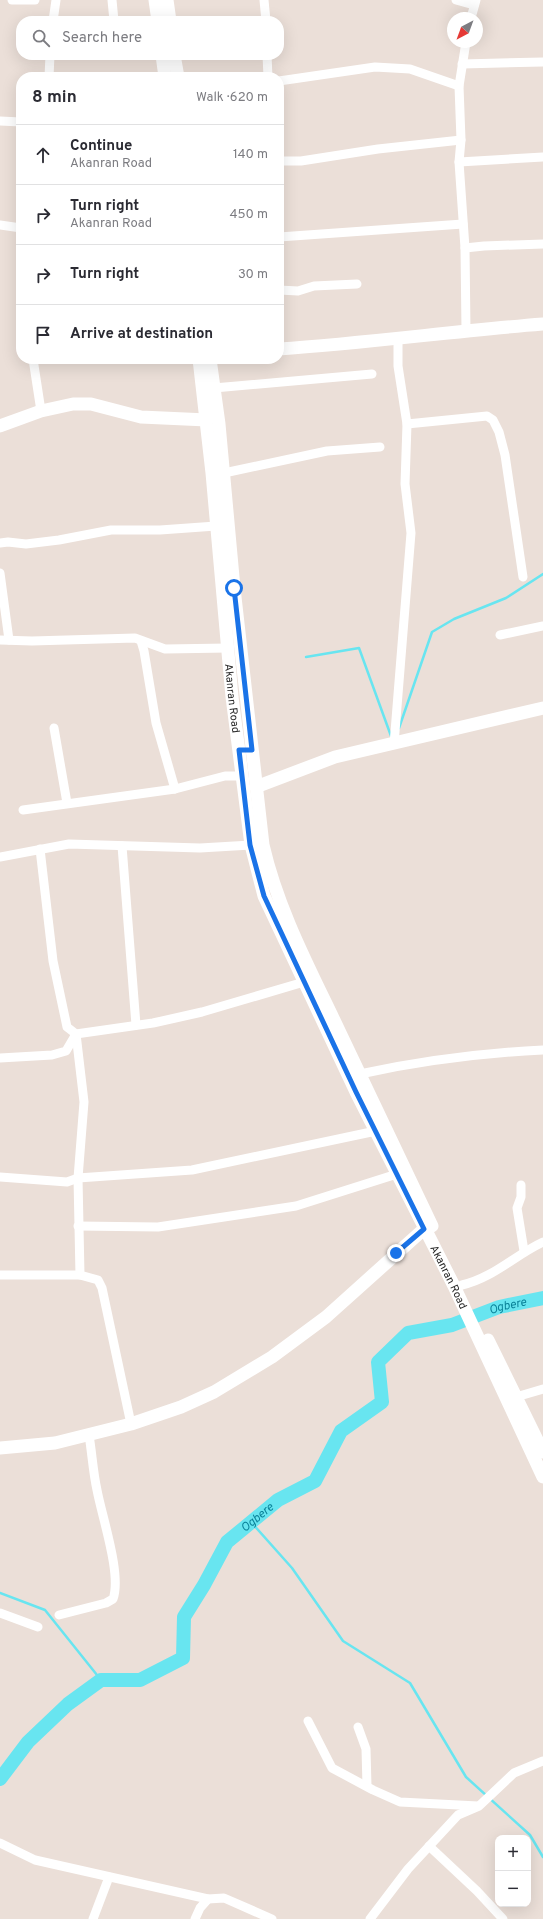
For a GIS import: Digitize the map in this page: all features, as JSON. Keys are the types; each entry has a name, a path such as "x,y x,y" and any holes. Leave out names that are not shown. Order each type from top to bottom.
{"main road":[{"path":"155,0 157,16"},
{"path":"167,0 169,16"},
{"path":"163,60 164,72"},
{"path":"175,60 177,72"},
{"path":"284,349 466,330 543,324"},
{"name":"Akanran Road","path":"200,364 228,648 250,845 264,896 424,1229 470,1313 543,1477"},
{"name":"Akanran Road","path":"211,364 224,473 234,588 262,845 278,898 360,1074 462,1285 470,1313"},
{"path":"0,426 41,411 73,404 91,404 141,417 206,420"},
{"path":"256,787 335,757 543,708"},
{"path":"239,750 252,750"},
{"path":"0,1448 55,1443 132,1424 181,1408 214,1392 272,1357 326,1317 424,1229"},
{"name":"Akanran Road","path":"477,1328 516,1397 543,1452"}],"street":[{"path":"12,0 34,0"},
{"path":"54,16 56,0"},
{"path":"112,0 114,16"},
{"path":"264,0 266,16"},
{"path":"456,0 475,3"},
{"path":"465,48 459,86 461,140 459,162 465,248 466,330"},
{"path":"49,72 50,60"},
{"path":"267,60 268,72"},
{"path":"462,64 543,62"},
{"path":"284,80 375,67 410,69 459,86"},
{"path":"0,121 16,122"},
{"path":"284,161 302,161 378,149 461,140"},
{"path":"459,162 543,157"},
{"path":"284,237 463,224"},
{"path":"0,226 16,228"},
{"path":"465,248 543,244"},
{"path":"284,290 298,291 314,286 357,284"},
{"path":"394,744 412,533 405,484 407,424 398,366 398,338"},
{"path":"34,364 41,411"},
{"path":"214,388 372,374"},
{"path":"407,424 487,416 493,420 500,432 505,454 523,577"},
{"path":"224,473 327,451 380,447"},
{"path":"0,544 8,542 26,544 59,540 111,530 160,530 216,526"},
{"path":"0,574 4,640 53,641 126,638 165,649 228,648"},
{"path":"500,635 543,626"},
{"path":"141,641 156,723 175,789"},
{"path":"54,728 67,803"},
{"path":"23,810 175,789 225,776 242,776"},
{"path":"0,857 69,844 200,848 250,845"},
{"path":"122,846 136,1025"},
{"path":"40,849 53,961 67,1027 76,1034 84,1102 78,1178 80,1275"},
{"path":"76,1034 136,1025 202,1012 304,982"},
{"path":"0,1058 52,1055 66,1051 76,1034"},
{"path":"360,1074 402,1066 508,1052 543,1050"},
{"path":"0,1178 67,1182 78,1178 192,1170 376,1131"},
{"path":"78,1226 158,1227 296,1206 397,1174"},
{"path":"520,1184 521,1197 517,1208 524,1251"},
{"path":"462,1285 477,1282 524,1251 543,1242"},
{"path":"0,1275 80,1275 98,1280 102,1288 132,1424"},
{"path":"516,1397 543,1389"},
{"path":"59,1615 106,1603 113,1599 115,1594 115,1571 96,1488 89,1435"},
{"path":"0,1613 38,1627"},
{"path":"308,1722 332,1768 400,1802 486,1800"},
{"path":"358,1727 366,1749 367,1786"},
{"path":"370,1919 408,1869 458,1816 486,1800 514,1773 543,1761"},
{"path":"0,1843 35,1860 208,1898 224,1898 272,1919"},
{"path":"429,1846 477,1891 503,1919"},
{"path":"93,1919 109,1877"},
{"path":"195,1919 200,1908 208,1898"}],"waterway":[{"path":"399,728 432,632 454,619 506,598 543,574"},
{"path":"306,657 359,648 391,736"},
{"name":"Ogbere","path":"0,1779 28,1742 68,1704 101,1680 140,1680 183,1658 184,1617 204,1585 227,1542 278,1500 315,1481 341,1431 382,1402 378,1362 408,1333 452,1325 499,1307 543,1298"},
{"path":"251,1522 292,1568 343,1641 410,1683 466,1777 530,1835 543,1857"},
{"path":"0,1593 45,1610 101,1680"}],"route":[{"path":"234,588 242,648 252,750 239,750 250,845 264,896 356,1092 424,1229 396,1253"}]}
